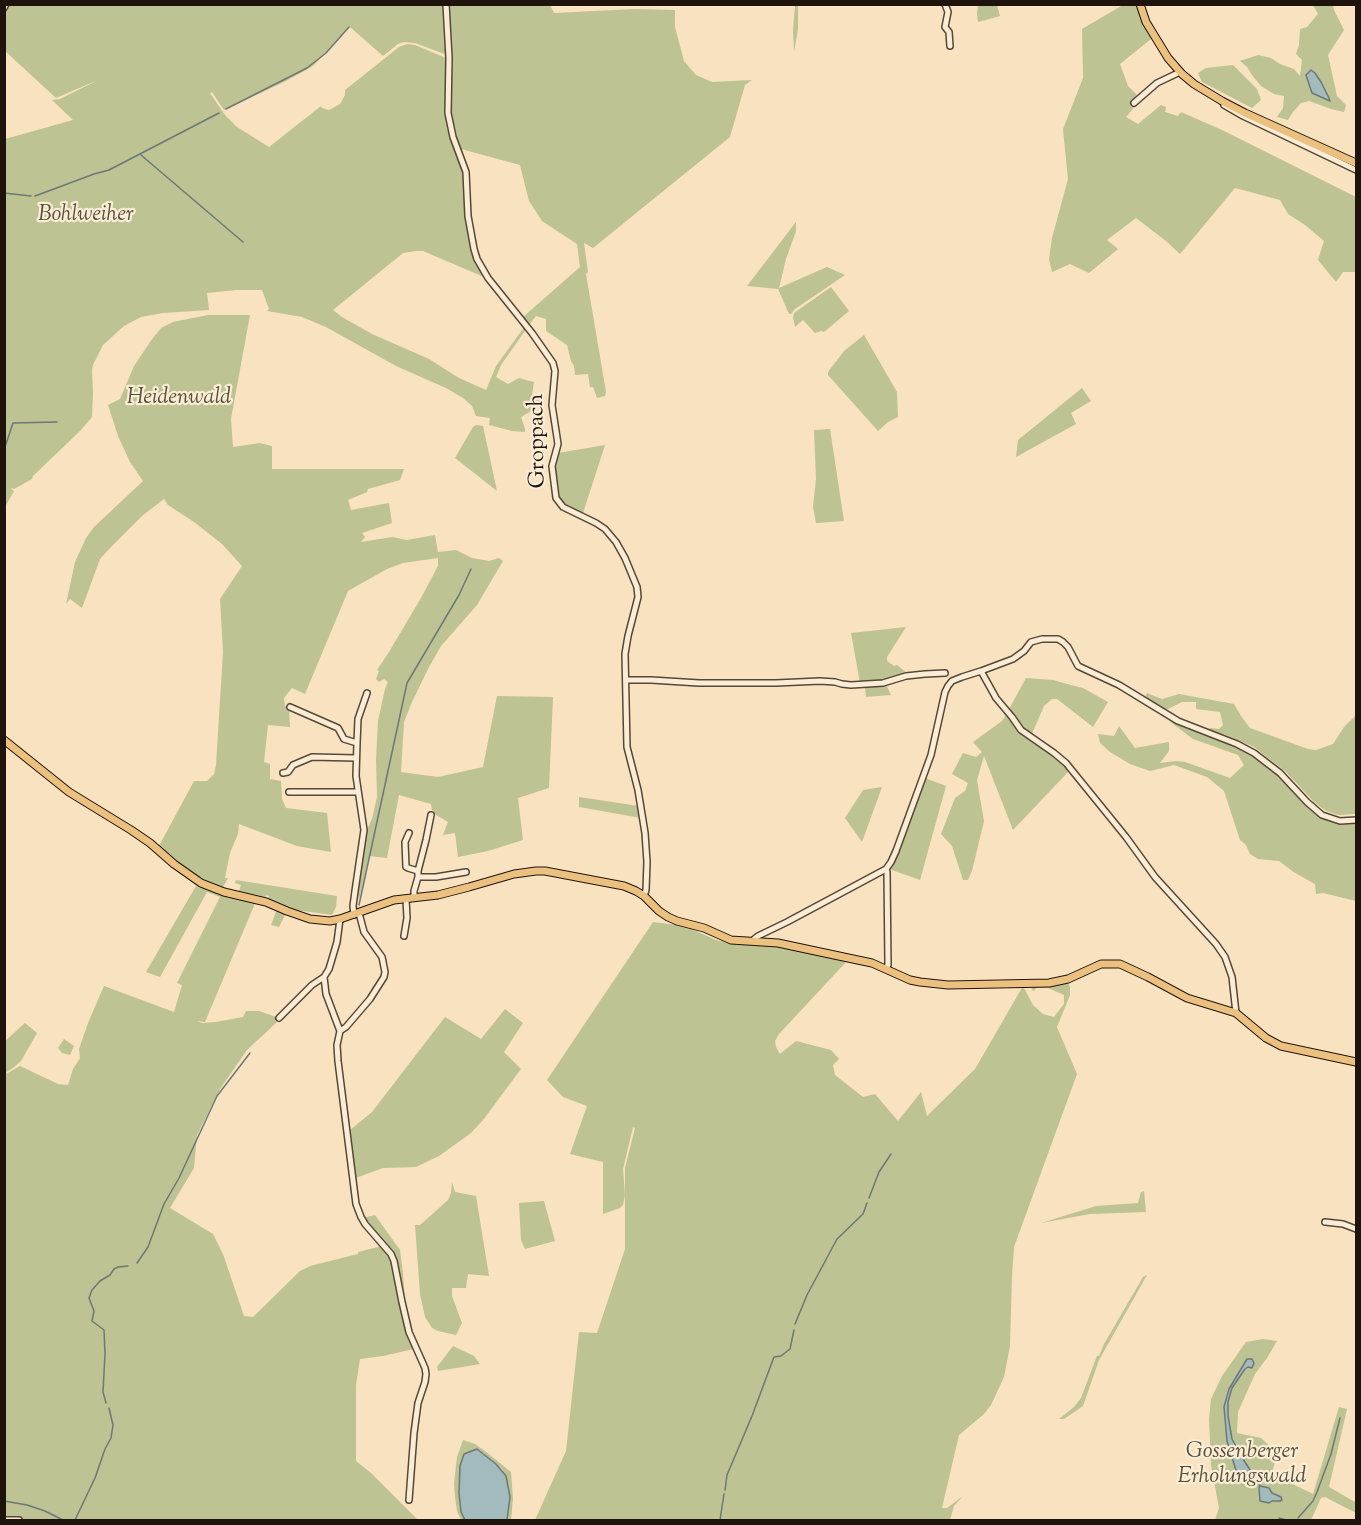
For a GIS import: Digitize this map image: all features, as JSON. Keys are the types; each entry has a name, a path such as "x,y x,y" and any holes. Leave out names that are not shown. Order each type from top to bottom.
{"main road":[{"path":"1140,4 1146,22 1156,40 1179,73 1222,101 1356,163"},
{"path":"4,740 69,792 150,843 195,879 224,892 263,901 310,919 330,921 340,919 394,900 438,895 514,874 545,871 624,886 644,896 659,911 677,921 704,928 731,940 790,945 872,963 909,980 933,984 1036,984 1068,979 1101,964 1128,967 1186,998 1236,1013 1266,1038 1281,1046 1356,1062"}],"street":[{"name":"Groppach","path":"446,4 449,58 448,113 453,137 466,172 468,216 474,249 488,278 553,363 555,370 553,422 558,444 552,466 556,498 563,507 605,529 625,558 637,587 638,597 628,636 626,680"},
{"path":"945,4 948,12 945,27 949,32 950,46"},
{"path":"1134,103 1157,83 1179,73"},
{"path":"1222,101 1224,106 1243,117 1356,170"},
{"path":"752,941 886,869 896,851 931,755 948,686 952,681 1019,655 1031,642 1042,639 1058,639 1068,647 1075,662 1082,669 1119,685 1178,721 1254,753 1275,769 1311,807 1322,814 1340,821 1356,820"},
{"path":"981,671 996,699 1021,730 1066,763 1162,886 1216,944 1225,957 1232,977 1236,1013"},
{"path":"644,896 647,862 645,833 638,790 627,747 626,680 699,683 820,681 851,685 883,683 906,676 945,673"},
{"path":"340,1031 370,999 384,978 385,972 382,957 364,933 353,906 364,830 356,776 358,719 367,693"},
{"path":"290,707 338,728 344,739 357,743"},
{"path":"283,772 288,772 293,765 312,757 356,758"},
{"path":"289,792 358,792"},
{"path":"404,936 410,898 414,891 430,815"},
{"path":"409,833 405,842 408,868 418,874 436,877 466,872"},
{"path":"886,869 888,930 888,965 886,968"},
{"path":"279,1018 312,985 324,977 337,942 340,919"},
{"path":"324,977 326,994 340,1031 337,1045 338,1061 356,1204 361,1218 391,1254 394,1261 407,1325 426,1374 418,1403 414,1432 409,1500"},
{"path":"1325,1222 1343,1224 1356,1229"},
{"path":"4,1520 19,1521"}],"green space":[{"name":"Bohlweiher","path":"8,5 444,5 447,55 415,43 404,42 383,56 350,27 313,66 286,81 224,110 212,92 210,93 225,115 237,127 269,147 321,106 329,110 340,104 345,90 399,47 407,44 415,45 446,58 446,112 464,172 472,250 484,277 423,251 403,253 333,310 372,334 429,359 459,378 486,390 496,366 525,326 527,328 501,365 496,377 508,384 519,378 534,382 532,395 540,396 540,406 521,417 525,432 489,425 490,418 476,416 472,406 463,398 396,366 326,327 302,317 267,311 269,309 262,290 207,293 209,310 141,317 124,326 103,345 92,370 92,417 32,479 11,489 14,491 5,507 5,139 73,120 52,100 60,99 98,80 56,98 5,51 5,14"},
{"path":"447,5 550,5 554,13 634,9 675,10 675,27 684,61 696,75 712,82 752,80 745,85 730,137 593,248 584,243 588,272 586,274 605,396 597,398 593,387 590,387 588,374 575,375 567,345 546,331 546,319 536,316 529,325 523,317 580,267 577,244 542,221 529,201 520,165 461,149 454,134 450,109 452,59"},
{"path":"795,5 798,5 798,29 794,52 793,31"},
{"path":"978,5 997,5 1000,16 978,22"},
{"path":"1123,5 1138,5 1151,39 1120,64 1128,86 1141,99 1126,117 1138,124 1161,105 1166,107 1165,112 1178,116 1181,112 1222,130 1356,197 1356,272 1343,272 1336,282 1318,260 1324,241 1288,214 1280,200 1235,188 1180,254 1136,218 1107,240 1118,249 1089,273 1070,264 1052,272 1049,259 1052,238 1068,179 1063,129 1083,78 1082,29"},
{"path":"1313,5 1333,5 1344,30 1328,55 1337,96 1346,105 1344,112 1309,101 1301,103 1288,120 1277,117 1283,108 1284,96 1274,94 1261,86 1240,61 1258,55 1271,58 1294,69 1300,76 1302,60 1296,54 1300,29 1307,27 1318,14"},
{"path":"1233,65 1257,89 1261,100 1252,108 1202,82 1198,73 1206,68"},
{"path":"796,222 796,231 779,288 827,267 845,275 789,314 778,289 747,286"},
{"path":"831,287 849,311 824,332 815,333 803,320 795,327 794,313"},
{"name":"Heidenwald","path":"208,315 250,315 231,419 233,447 260,443 272,446 272,469 404,469 400,480 368,489 367,492 348,500 351,510 389,503 392,523 362,533 365,537 361,542 392,537 407,540 435,535 438,552 456,550 472,558 489,561 499,558 503,561 477,605 441,646 412,702 404,722 401,772 438,777 483,767 497,696 553,697 549,788 518,798 523,840 458,857 455,833 443,835 448,822 436,815 431,804 399,795 387,858 369,856 359,900 357,889 365,834 372,819 377,797 378,721 388,682 384,679 379,682 376,679 379,671 377,670 421,598 438,566 438,558 403,563 387,569 348,591 305,694 292,688 284,698 285,706 289,709 290,727 268,725 264,762 270,764 270,779 281,781 282,799 286,808 327,813 331,852 297,846 239,824 238,834 230,853 225,878 228,878 223,887 196,876 159,846 194,781 207,781 214,774 223,652 220,599 242,566 222,544 168,505 164,499 142,516 100,559 82,608 70,599 66,604 75,562 86,538 94,527 143,481 130,462 118,436 108,405 120,399 134,366 161,328 173,322"},
{"path":"864,335 897,392 898,417 878,431 828,375 844,351"},
{"path":"1082,388 1091,401 1071,413 1076,424 1016,457 1018,440"},
{"path":"476,425 483,426 497,491 455,458"},
{"path":"830,429 844,521 816,523 813,507 816,479 814,430"},
{"path":"605,445 583,513 568,507 557,497 554,465 558,453"},
{"path":"906,627 887,657 887,661 907,673 884,680 860,683 851,633"},
{"path":"1026,678 1053,680 1083,688 1108,702 1093,727 1057,699 1052,699 1044,706 1031,736 1022,730 1008,711"},
{"path":"886,684 891,695 866,697 865,687"},
{"path":"1147,693 1162,699 1179,694 1234,704 1250,728 1316,750 1333,744 1344,727 1356,715 1356,814 1338,815 1326,811 1314,802 1286,772 1254,747 1207,730 1219,729 1223,725 1220,712 1196,709 1196,702 1182,702 1166,710 1145,697"},
{"path":"1007,713 1019,730 1053,754 1069,771 1013,830 984,756 977,780 984,821 972,871 968,880 963,880 952,846 941,834 955,798 965,791 968,783 952,774 963,753 976,757 982,752 973,742 1002,721"},
{"path":"1169,721 1247,751 1273,770 1320,817 1340,824 1356,823 1356,901 1323,893 1316,894 1315,884 1279,861 1258,859 1250,854 1246,845 1240,840 1224,791 1207,777 1174,765 1150,771 1130,764 1100,743 1098,734 1114,736 1119,726 1135,748 1169,742 1169,751 1160,763 1185,762 1230,778 1244,765 1238,755 1193,739"},
{"path":"925,778 946,786 920,880 889,869"},
{"path":"882,787 862,842 845,818 863,790"},
{"path":"579,797 639,806 641,818 579,807"},
{"path":"236,880 337,896 336,907 332,915 296,910 268,898 267,895 265,897 239,891 241,885 235,883"},
{"path":"196,886 256,901 205,1022 197,1021 202,1023 216,1022 243,1017 246,1011 259,1011 279,1018 247,1050 220,1089 197,1135 194,1168 170,1208 213,1234 223,1254 244,1316 253,1317 300,1271 310,1266 382,1246 387,1251 393,1265 414,1349 360,1359 356,1385 356,1461 418,1520 5,1520 4,1075 20,1066 58,1084 68,1085 73,1069 80,1058 79,1049 88,1023 104,986 174,1012 182,985 177,983 220,897 207,892 160,977 146,972"},
{"path":"277,909 286,913 279,927 271,925"},
{"path":"653,922 685,926 716,940 735,944 781,946 847,961 779,1034 775,1041 776,1047 780,1054 796,1041 831,1050 839,1059 833,1065 835,1075 863,1097 875,1094 898,1121 921,1092 927,1116 975,1069 1023,986 1033,1005 1043,1014 1054,1017 1064,1004 1064,995 1048,988 1037,988 1033,991 1031,987 1066,982 1070,987 1070,995 1057,1027 1077,1074 1014,1247 1010,1346 1004,1377 991,1405 959,1435 942,1508 947,1508 963,1496 954,1506 950,1520 535,1520 566,1451 579,1332 597,1333 625,1249 625,1195 620,1208 603,1214 603,1162 570,1154 587,1106 563,1097 547,1080","holes":["633,1127 635,1128 625,1168 625,1195 623,1169"]},
{"path":"505,1009 523,1023 504,1052 521,1069 483,1120 471,1133 439,1156 416,1167 383,1168 353,1179 349,1131 372,1112 445,1017 481,1039"},
{"path":"25,1023 37,1033 21,1061 5,1073 5,1041"},
{"path":"64,1039 74,1046 70,1055 62,1053 58,1048"},
{"path":"452,1182 455,1192 476,1196 489,1276 468,1274 466,1288 452,1288 452,1296 462,1323 456,1335 432,1328 425,1317 420,1294 415,1225 420,1225 448,1200"},
{"path":"1144,1191 1146,1212 1090,1214 1041,1223 1096,1206 1138,1203 1141,1192"},
{"path":"544,1201 555,1241 525,1249 521,1240 519,1203"},
{"path":"375,1215 400,1250 406,1316 397,1267 363,1218"},
{"path":"1147,1275 1099,1360 1083,1406 1064,1419 1059,1419 1081,1398 1097,1356 1143,1277"},
{"name":"Gossenberger Erholungswald","path":"1263,1339 1277,1341 1255,1374 1238,1412 1237,1433 1261,1438 1277,1453 1272,1474 1313,1494 1339,1407 1347,1409 1329,1487 1355,1502 1356,1500 1356,1513 1325,1497 1321,1498 1311,1520 1215,1520 1219,1508 1211,1465 1209,1419 1211,1399 1222,1376 1246,1342"},
{"path":"453,1346 474,1356 480,1364 438,1371 437,1367"},
{"path":"463,1440 475,1444 511,1472 513,1499 511,1520 507,1520 510,1497 502,1469 477,1449 464,1454 460,1466 459,1493 461,1512 465,1520 461,1520 457,1511 454,1483 457,1457"}],"water":[{"path":"1311,70 1321,82 1330,101 1312,93 1306,75"},
{"path":"1247,1359 1252,1359 1254,1363 1252,1368 1245,1369 1232,1388 1228,1402 1228,1416 1232,1439 1259,1481 1260,1485 1253,1482 1251,1486 1238,1477 1227,1441 1224,1407 1229,1389"},
{"path":"477,1449 496,1464 506,1476 510,1497 507,1520 465,1520 461,1512 460,1466 464,1454"},
{"path":"1260,1485 1269,1488 1282,1500 1269,1503 1260,1501 1259,1488"}],"waterway":[{"path":"226,109 307,68 326,53 349,27"},
{"path":"35,196 109,170 219,113"},
{"path":"141,155 243,242"},
{"path":"4,193 31,196"},
{"path":"4,450 13,423 57,422"},
{"path":"359,905 407,683 459,595 471,569"},
{"path":"137,1263 148,1247 164,1204 179,1178 217,1096 250,1053"},
{"path":"869,1198 879,1172 891,1154"},
{"path":"795,1324 807,1295 837,1239 863,1214 867,1203"},
{"path":"106,1403 103,1392 104,1330 92,1321 94,1311 89,1298 92,1290 114,1269 128,1266"},
{"path":"725,1490 727,1475 774,1357 781,1356 790,1349 794,1330"},
{"path":"75,1520 111,1438 113,1425 109,1408"},
{"path":"1298,1518 1313,1501 1317,1492 1331,1454 1340,1418"},
{"path":"720,1520 724,1494"},
{"path":"4,1501 27,1505 63,1520"},
{"path":"1279,1518 1286,1520"}]}
